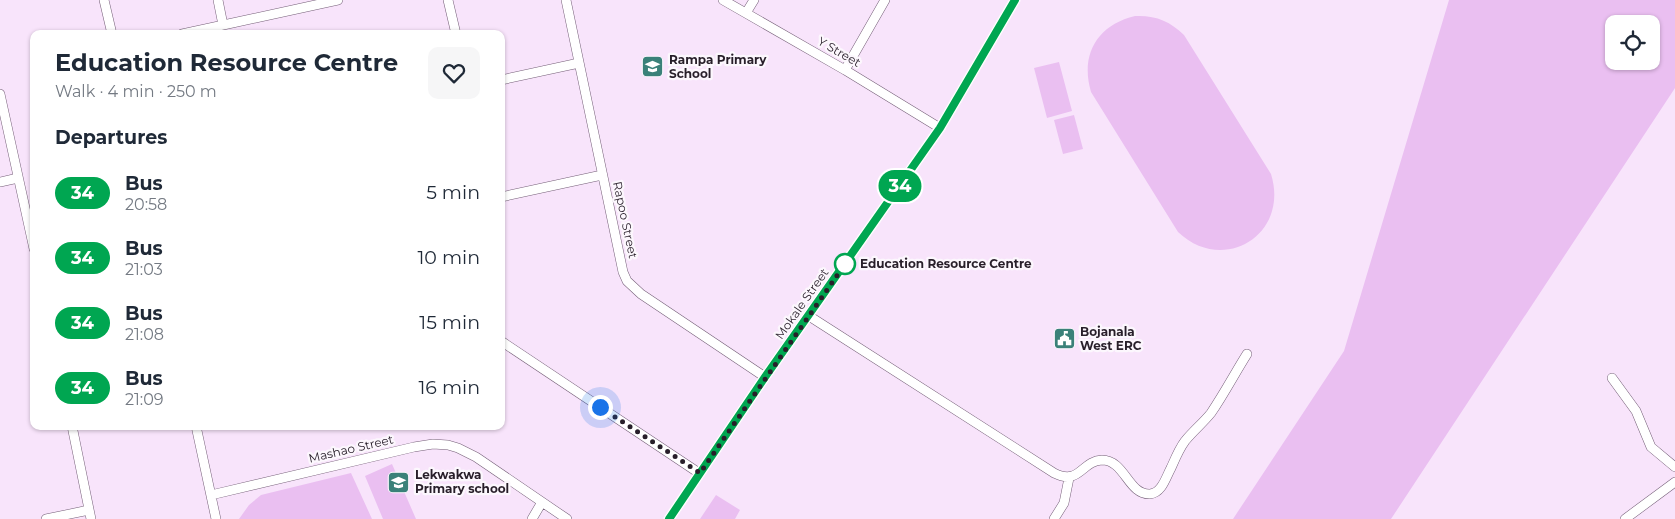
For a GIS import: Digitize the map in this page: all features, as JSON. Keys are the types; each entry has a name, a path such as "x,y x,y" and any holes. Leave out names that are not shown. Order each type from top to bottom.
{"street":[{"path":"104,0 111,30"},
{"path":"218,0 223,25"},
{"path":"200,30 338,0"},
{"path":"448,0 455,30"},
{"name":"Rapoo Street","path":"566,0 602,175 627,281 641,294 765,377"},
{"name":"Y Street","path":"723,0 845,70 940,128"},
{"path":"746,13 754,0"},
{"path":"845,70 885,0"},
{"name":"Mokale Street","path":"669,519 765,377 940,128 1015,0"},
{"path":"505,79 579,63"},
{"path":"0,94 30,231"},
{"path":"505,196 602,175"},
{"path":"0,182 18,178"},
{"path":"808,316 1054,473 1068,478 1075,476 1091,464 1104,460 1120,469 1139,492 1150,494 1158,490 1164,483 1183,443 1196,431 1211,412 1247,354"},
{"path":"505,343 700,473"},
{"path":"1612,378 1636,411 1651,448 1675,467"},
{"path":"46,519 90,514 73,430"},
{"path":"197,430 216,519"},
{"name":"Mashao Street","path":"212,495 414,447 433,444 448,445 476,457 567,519"},
{"path":"1054,519 1064,503 1068,478"},
{"path":"1625,519 1675,482"},
{"path":"532,519 542,502"}],"shaded area":[{"path":"1449,0 1675,0 1675,88 1391,519 1233,519 1344,351"},
{"path":"1135,16 1162,20 1184,35 1271,174 1274,196 1271,215 1262,230 1248,242 1232,249 1214,250 1196,244 1178,232 1091,92 1088,66 1090,54 1095,44 1101,34 1111,26"},
{"path":"1059,62 1072,111 1047,118 1034,68"},
{"path":"1074,115 1083,149 1063,154 1054,120"},
{"path":"392,464 416,519 383,519 365,476"},
{"path":"351,473 372,519 239,519 249,505 261,495"},
{"path":"716,495 740,510 735,519 700,519"}],"bus line":[{"name":"34","path":"669,519 765,377 940,128 1015,0"}],"place":[{"name":"Rampa Primary School","path":"653,67"},
{"name":"Education Resource Centre","path":"845,264"},
{"name":"Bojanala West ERC","path":"1064,339"},
{"name":"Lekwakwa Primary school","path":"399,482"}],"route":[{"path":"600,407 700,473 845,264"}]}
